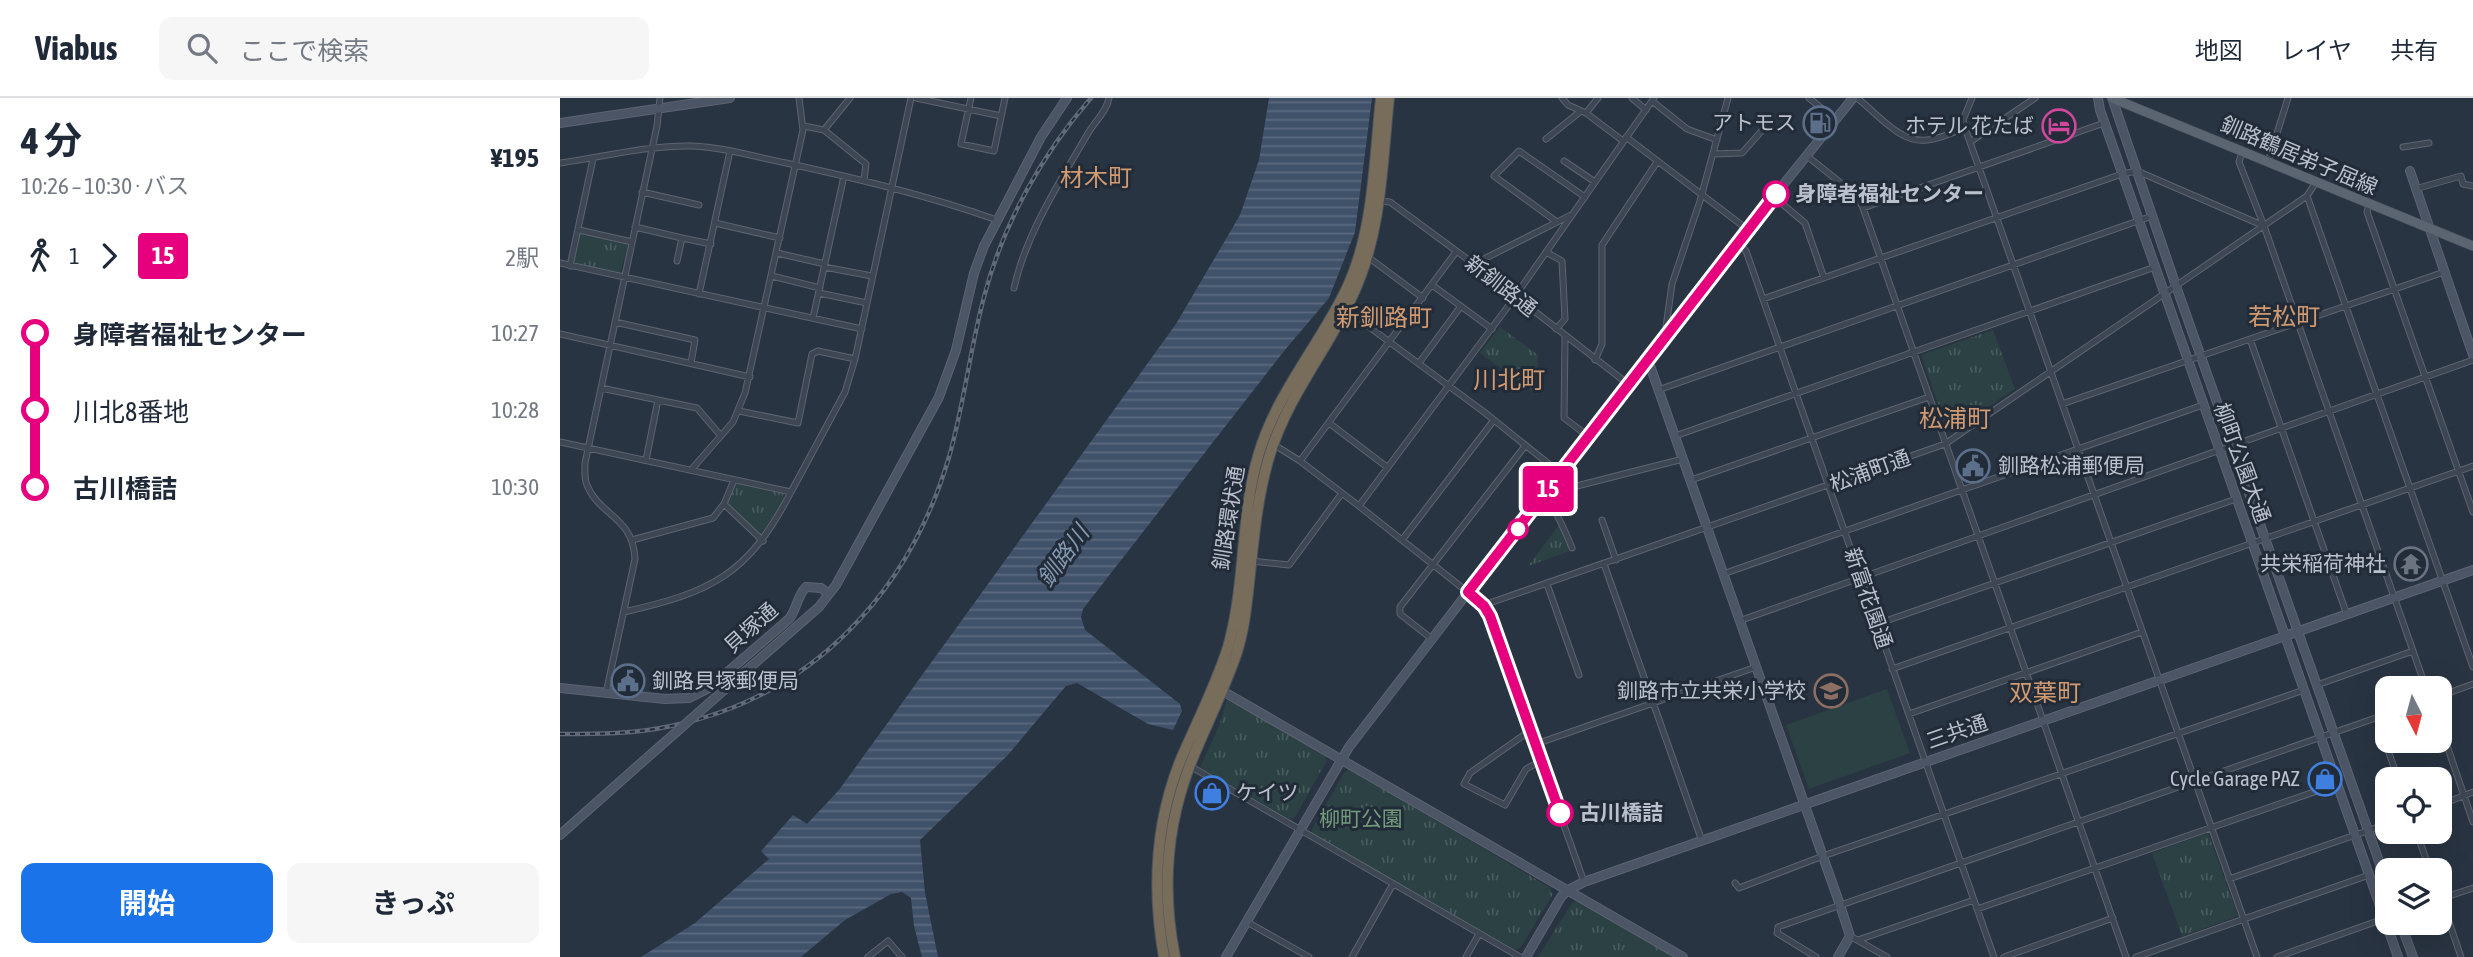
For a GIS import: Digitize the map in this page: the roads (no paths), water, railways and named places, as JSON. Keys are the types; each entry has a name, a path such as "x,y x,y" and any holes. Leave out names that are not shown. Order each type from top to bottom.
{"highway":[{"name":"釧路環状通","path":"1164,957 1158,922 1156,872 1169,792 1185,764 1217,688 1237,650 1242,631 1268,443 1345,309 1368,257 1381,98"},
{"name":"釧路環状通","path":"1217,688 1232,629 1248,501 1286,390 1347,289 1374,200 1389,98"},
{"name":"釧路環状通","path":"1175,957 1169,921 1167,871 1172,825 1185,764"}],"main road":[{"name":"釧路鶴居弟子屈線","path":"2112,98 2473,246"}],"street":[{"path":"606,693 635,559 627,529 597,500 587,486 584,463 652,149 660,98"},
{"path":"560,123 730,98"},
{"path":"691,470 722,436 739,411 750,377 804,126 799,98"},
{"path":"824,131 850,98"},
{"path":"624,612 694,593 724,578 745,561 775,523 845,392 862,329 891,186 913,98 1001,116"},
{"path":"971,98 961,144 993,151 1005,98"},
{"path":"560,835 819,607 829,594 939,397 956,350 974,273 984,246 1041,136 1067,98"},
{"path":"1014,288 1019,262 1109,98"},
{"path":"1562,98 1568,105 1625,139 1747,229"},
{"path":"1546,139 1598,98"},
{"path":"1632,98 1646,110"},
{"path":"1670,330 1665,327 1672,284 1728,98"},
{"path":"1809,98 1836,120"},
{"path":"1226,957 1340,759 1747,229 1855,98 1903,135 1914,139 1926,141 1965,128"},
{"path":"1972,98 1963,120 1969,142 2257,957"},
{"path":"1969,142 2035,98"},
{"name":"柳町公園大通","path":"2098,98 2104,123 2375,891"},
{"name":"柳町公園大通","path":"2112,98 2378,858"},
{"path":"2268,162 2288,98"},
{"path":"1359,506 1515,298 1653,100 1687,129 1717,141"},
{"path":"1863,208 2104,123"},
{"path":"804,126 824,131 866,164 864,180"},
{"path":"1713,154 1742,153 1766,126"},
{"path":"2403,147 2429,143"},
{"path":"560,163 652,149 692,146 730,151 891,186 997,220"},
{"path":"699,294 730,151"},
{"path":"1557,222 1494,176 1519,151 1585,197"},
{"path":"2242,152 2239,162 2264,226 2422,676"},
{"path":"1807,156 1857,196 1863,208 2126,957"},
{"path":"570,266 593,159"},
{"path":"1564,161 1595,182"},
{"path":"1595,360 1602,344 1602,245 1657,162"},
{"path":"1763,299 2137,171 2264,226"},
{"path":"1739,621 2329,412 2425,377 2473,356 2410,172"},
{"path":"813,318 844,176"},
{"path":"2415,189 2461,176 2463,184 2473,186"},
{"name":"松浦町通","path":"1484,606 1945,444 2307,197 2316,182"},
{"path":"642,192 699,205"},
{"path":"1774,197 1805,223 1824,278"},
{"path":"2307,197 2473,667"},
{"name":"新釧路通","path":"1374,200 1390,202 1628,384"},
{"path":"2369,204 2367,212 2473,512"},
{"path":"1474,264 1572,215"},
{"path":"1658,390 2152,216"},
{"path":"715,223 780,238"},
{"path":"635,227 711,244"},
{"path":"579,230 632,242"},
{"path":"677,261 682,238"},
{"name":"新富花園通","path":"1737,242 1746,251 1994,957"},
{"path":"1300,461 1457,252"},
{"path":"777,253 872,276"},
{"path":"1546,253 1562,261 1565,319 1556,330"},
{"path":"1368,257 1423,298"},
{"path":"560,263 862,329"},
{"path":"1675,436 2155,267"},
{"path":"2062,404 2444,272"},
{"path":"772,276 867,303"},
{"path":"1432,285 1492,329"},
{"path":"1419,363 1461,306"},
{"path":"1345,309 1450,386 1560,473"},
{"path":"615,322 695,340 691,363"},
{"path":"560,334 750,377"},
{"path":"1565,336 1564,418 1588,436"},
{"path":"2250,339 2347,615"},
{"path":"739,411 797,423 811,354 818,351 855,359"},
{"path":"1647,360 1840,905 1854,938 1887,957"},
{"path":"601,388 697,408 722,436"},
{"path":"1691,480 1929,397"},
{"path":"646,460 658,400"},
{"path":"1723,574 2203,405"},
{"path":"1402,540 1494,420"},
{"path":"1329,423 1387,467"},
{"path":"560,442 791,492"},
{"path":"1268,443 1300,461 1484,606 1584,882"},
{"path":"1432,639 1399,611 1399,607 1525,446"},
{"path":"1548,489 1565,489 1683,459"},
{"path":"1892,670 2473,466"},
{"path":"632,540 713,518 724,504 734,480"},
{"path":"1548,489 1555,512 1561,519 1572,548"},
{"path":"1251,561 1289,565 1342,493"},
{"path":"1877,624 2236,499"},
{"path":"724,504 763,541"},
{"path":"1602,520 1616,560"},
{"path":"1604,564 1702,841"},
{"name":"三共通","path":"1526,957 1561,897 1584,882 2473,570"},
{"path":"1547,584 1578,675"},
{"name":"貝塚通","path":"560,688 675,700 699,694 789,619 806,587 821,588 829,594"},
{"path":"1909,714 2142,632"},
{"path":"2316,685 2413,651"},
{"path":"1536,744 1756,667"},
{"path":"2452,692 2473,684"},
{"path":"1217,688 1683,957"},
{"path":"1735,883 1739,888 1823,856 2304,690"},
{"path":"1816,957 1777,933 1778,927 2375,719"},
{"path":"1531,730 1470,774 1464,784 1505,806 1525,769 1541,761"},
{"path":"2449,753 2473,822"},
{"path":"1185,764 1520,957"},
{"path":"1977,909 2337,784"},
{"path":"2452,800 2473,792"},
{"path":"2230,879 2375,828"},
{"path":"2136,957 2369,876"},
{"path":"1352,957 1393,884"},
{"path":"2452,894 2473,888"},
{"path":"1838,957 1854,938 1974,900"},
{"path":"2004,957 2112,918"},
{"path":"1247,922 1309,957"},
{"path":"2277,957 2375,922"},
{"path":"2452,932 2461,957"},
{"path":"1466,957 1479,934"},
{"name":"柳町公園大通","path":"2391,935 2398,957"},
{"path":"2405,935 2413,957"},
{"path":"868,957 888,941 902,957"}],"water":[{"name":"釧路川","path":"1269,98 1372,98 1355,232 1329,298 1284,351 1083,609 1081,617 1085,630 1180,704 1182,711 1173,730 1148,724 1077,683 1066,686 1007,756 920,840 925,893 938,957 922,957 914,926 911,898 902,892 891,894 845,920 801,957 641,957 695,923 769,859 761,851 793,815 807,824 839,790 1176,324 1240,215 1259,160"}],"railway":[{"path":"560,734 643,731 722,712 768,691 810,664 848,632 881,594 909,552 931,506 949,457 979,317 992,270 1013,217 1056,142 1091,98"}],"place":[{"name":"アトモス","path":"1820,123"},
{"name":"ホテル 花たば","path":"2059,126"},
{"name":"身障者福祉センター","path":"1776,194"},
{"name":"釧路松浦郵便局","path":"1973,466"},
{"name":"共栄稲荷神社","path":"2411,564"},
{"name":"釧路貝塚郵便局","path":"628,681"},
{"name":"釧路市立共栄小学校","path":"1831,691"},
{"name":"Cycle Garage PAZ","path":"2325,779"},
{"name":"ケイツ","path":"1212,793"},
{"name":"古川橋詰","path":"1560,813"}],"district":[{"name":"材木町","path":"1096,178"},
{"name":"若松町","path":"2284,317"},
{"name":"新釧路町","path":"1384,318"},
{"name":"川北町","path":"1509,380"},
{"name":"松浦町","path":"1955,419"},
{"name":"双葉町","path":"2045,693"}],"park label":[{"name":"柳町公園","path":"1361,819"}]}
